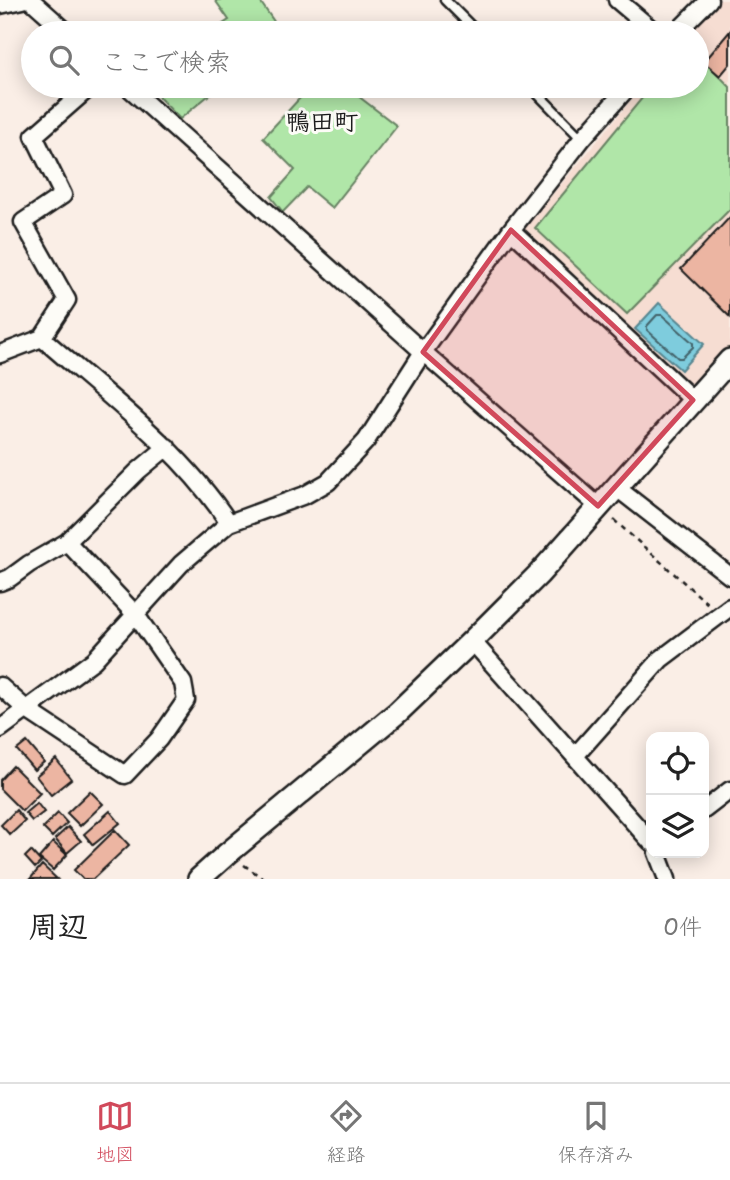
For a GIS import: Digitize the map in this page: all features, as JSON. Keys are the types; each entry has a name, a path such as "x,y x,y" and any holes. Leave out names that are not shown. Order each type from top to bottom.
{"street":[{"path":"0,5 23,0"},
{"path":"31,0 55,21"},
{"path":"617,0 642,21"},
{"path":"688,21 709,0"},
{"path":"0,354 42,338 67,300 23,222 63,195 34,136 77,98"},
{"path":"140,98 598,506"},
{"path":"0,729 94,660 181,564 229,523 305,495 328,482 366,441 423,352 511,230 582,139 618,98"},
{"path":"511,230 693,400"},
{"path":"42,338 167,447 208,490 229,523"},
{"path":"199,879 398,712 472,641 539,575 730,360"},
{"path":"0,582 67,542 138,471 167,447"},
{"path":"617,488 730,576"},
{"path":"0,686 27,710 125,775 159,739 186,700 183,683 136,615 67,542"},
{"path":"575,756 661,659 726,611"},
{"path":"472,641 646,836"},
{"path":"709,806 730,790"},
{"path":"659,858 667,879"}],"lane":[{"path":"445,0 466,21"},
{"path":"542,98 582,139"}],"path":[{"path":"598,506 726,611"},
{"path":"227,853 264,879"}],"highlighted area":[{"path":"511,230 693,400 598,506 423,352"}],"shaded area":[{"path":"720,0 730,0 730,349 692,390 524,229 633,98 709,98 709,21 701,21"}],"green space":[{"path":"215,0 259,0 274,21 227,21"},
{"path":"709,65 730,87 730,209 627,314 535,228 642,98 709,98"},
{"path":"160,98 205,98 180,119"},
{"path":"300,98 361,98 397,126 332,208 307,187 283,212 271,197 295,170 263,138"}],"water":[{"path":"659,303 704,344 681,370 635,329"}],"building":[{"path":"730,31 730,64 720,76 709,66 709,56"},
{"path":"730,217 730,317 681,269"},
{"path":"27,742 44,762 34,770 17,750"},
{"path":"56,759 71,779 51,795 36,776"},
{"path":"13,766 40,793 22,811 0,789 0,780"},
{"path":"90,791 103,804 80,826 67,813"},
{"path":"37,803 44,812 32,821 25,813"},
{"path":"16,810 25,821 10,835 1,825"},
{"path":"110,811 120,823 93,845 84,834"},
{"path":"58,813 67,823 52,837 43,828"},
{"path":"68,827 81,841 67,853 55,839"},
{"path":"115,830 129,845 93,879 83,879 74,870"},
{"path":"53,842 67,855 53,870 39,858"},
{"path":"31,851 41,862 35,868 25,857"},
{"path":"42,865 57,879 30,879"}],"district":[{"name":"鴨田町","path":"322,122"}]}
